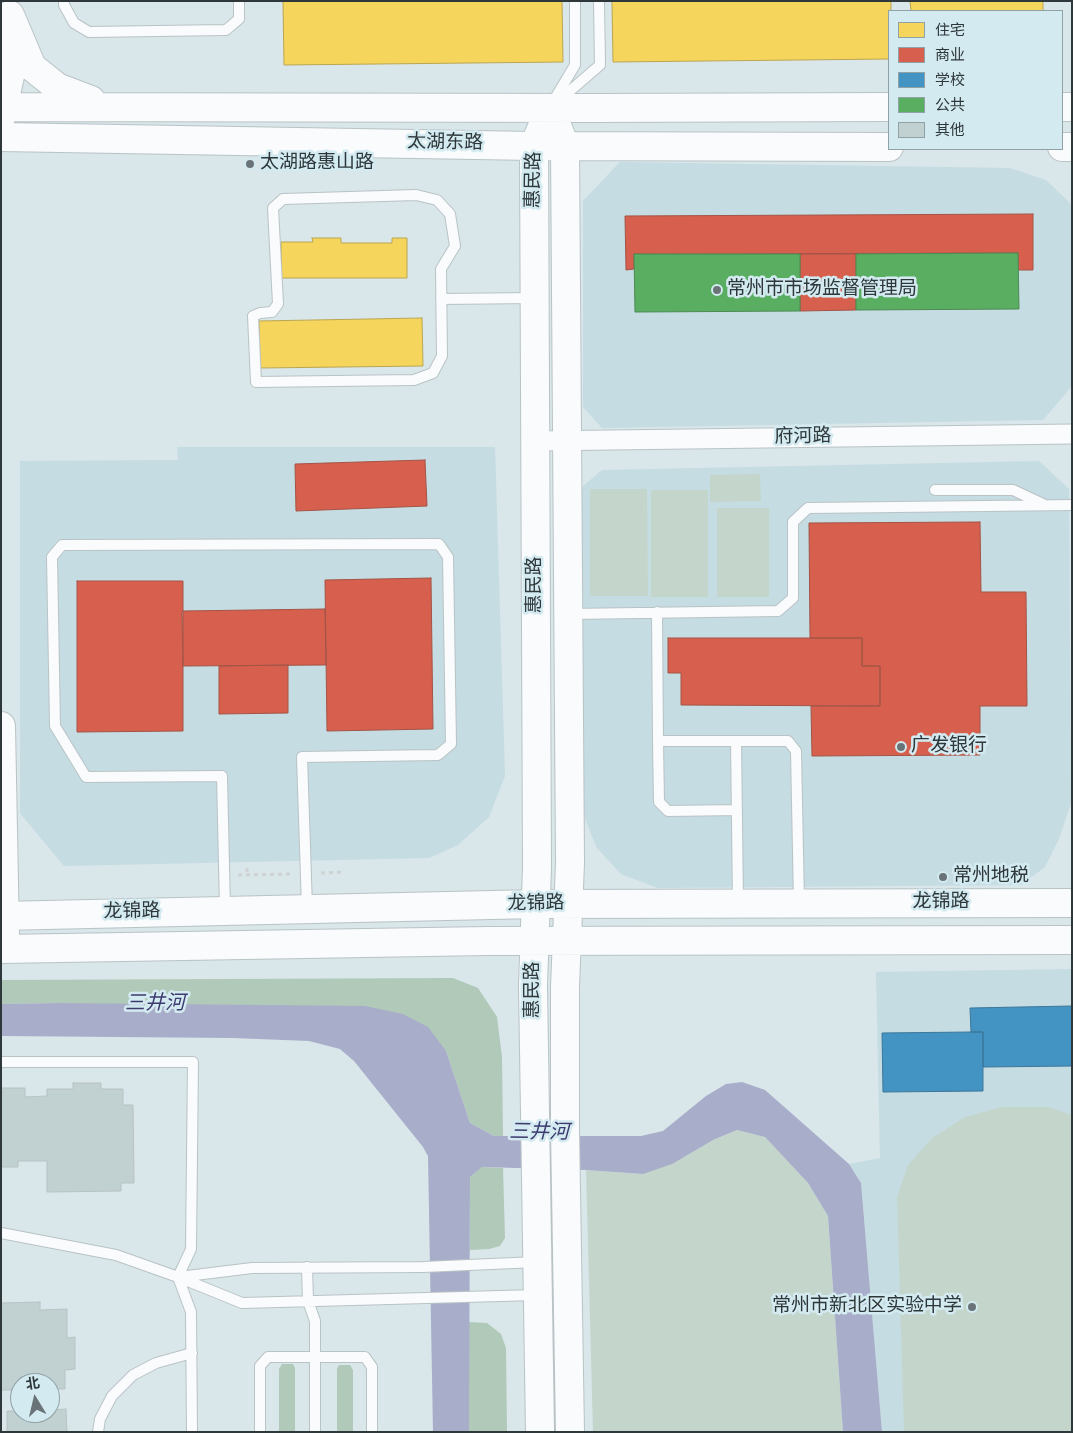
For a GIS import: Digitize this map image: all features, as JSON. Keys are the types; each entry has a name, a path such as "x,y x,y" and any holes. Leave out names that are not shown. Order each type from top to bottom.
{"main road":[{"path":"10,8 32,67 57,87 109,107"},
{"path":"2,110 10,76 10,8"},
{"name":"太湖东路","path":"2,110 109,107 888,107"},
{"name":"惠民路","path":"540,1432 533,986 536,904 534,146 550,108"},
{"name":"惠民路","path":"550,108 565,146 570,863 565,996 565,1130 570,1432"},
{"name":"太湖东路","path":"1,137 534,146 888,147"},
{"path":"1,726 3,949"},
{"name":"龙锦路","path":"3,916 536,904 1072,903"},
{"name":"龙锦路","path":"3,949 567,940 1072,940"}],"street":[{"name":"府河路","path":"535,441 1072,434"}],"lane":[{"path":"64,1 64,5 74,23 89,32 226,30 239,19 240,1"},
{"path":"550,108 575,65 575,1"},
{"path":"550,108 600,65 599,1"},
{"path":"416,195 437,200 450,214 455,246 441,269 441,299 442,356 433,372 414,380 256,382 253,316 272,312 278,304 273,208 283,199 416,195"},
{"path":"441,299 534,298"},
{"path":"935,490 1013,490 1047,506"},
{"path":"568,614 778,611 793,598 793,522 808,508 1072,505"},
{"path":"225,911 222,776 86,777 55,726 52,557 62,545 439,544 448,557 451,744 438,755 302,757 307,909"},
{"path":"658,612 659,802 668,811 737,810"},
{"path":"658,741 788,741 796,751 799,904"},
{"path":"736,741 738,904"},
{"path":"1,1062 193,1062 191,1249 178,1277 191,1312 192,1432"},
{"path":"1,1233 116,1255 178,1277 242,1303 538,1294"},
{"path":"178,1277 252,1268 423,1266 537,1262"},
{"path":"307,1268 308,1301 315,1321 315,1432"},
{"path":"98,1432 100,1420 112,1396 133,1375 156,1364 192,1353"},
{"path":"260,1432 260,1366 268,1357 365,1357 372,1367 372,1432"}],"path":[{"path":"247,868 247,875"},
{"path":"225,876 345,872"}],"shaded area":[{"path":"620,162 1010,168 1046,180 1070,203 1072,209 1072,386 1043,420 602,428 583,407 583,201"},
{"path":"177,447 495,447 505,776 489,817 458,845 429,858 64,866 20,813 20,461 178,460"},
{"path":"1039,461 1069,489 1071,803 1059,839 1045,867 1021,885 658,888 621,874 597,848 585,819 581,783 582,487 602,470"},
{"name":"常州市新北区实验中学","path":"1072,969 1072,1432 882,1432 861,1183 849,1164 880,1158 876,972"}],"green space":[{"path":"760,474 761,501 710,502 710,475"},
{"path":"590,489 647,489 648,596 590,596"},
{"path":"651,490 708,490 708,597 651,597"},
{"path":"717,508 769,508 769,597 717,597"},
{"path":"453,978 478,988 497,1017 502,1057 503,1136 494,1136 470,1123 446,1051 58,1003 1,1004 1,980"},
{"path":"1002,1107 1048,1107 1072,1115 1072,1432 904,1432 897,1197 908,1165 932,1138 965,1117"},
{"path":"737,1130 765,1137 808,1183 828,1216 843,1432 593,1432 586,1170 643,1174"},
{"path":"482,1167 503,1168 505,1238 500,1246 489,1249 470,1250 470,1177"},
{"path":"469,1322 487,1323 501,1334 506,1348 507,1432 469,1432"},
{"path":"282,1364 293,1364 295,1368 295,1432 279,1432 279,1369"},
{"path":"339,1365 350,1365 353,1370 353,1432 337,1432 337,1369"}],"water":[{"name":"三井河","path":"1,1004 365,1006 403,1014 428,1027 446,1051 470,1123 494,1136 641,1136 663,1131 706,1096 726,1084 742,1082 765,1090 849,1164 861,1183 882,1432 843,1432 828,1216 808,1183 765,1137 737,1130 713,1140 672,1164 643,1174 586,1170 482,1167 470,1177 469,1432 433,1432 428,1156 423,1147 354,1061 340,1049 309,1041 233,1038 1,1036"}],"building: 住宅":[{"path":"283,1 562,1 563,62 284,65"},
{"path":"612,1 891,1 891,10 888,10 888,59 613,62"},
{"path":"910,1 1043,1 1043,10 911,10"},
{"path":"312,238 341,238 341,243 392,243 392,238 407,238 407,278 281,278 281,242 313,242"},
{"path":"422,318 423,366 260,368 259,321"}],"building: 商业":[{"path":"1033,214 1033,270 1018,270 1018,253 634,254 634,269 626,270 625,216"},
{"path":"800,254 856,254 856,310 800,311"},
{"path":"425,460 427,506 296,511 295,464"},
{"path":"980,522 981,592 1026,592 1027,706 980,706 980,755 812,756 811,706 880,706 880,666 862,666 862,638 810,638 809,523"},
{"path":"431,578 433,729 327,731 325,580"},
{"path":"77,581 183,581 183,731 77,732"},
{"path":"325,609 326,665 183,666 182,611"},
{"path":"668,638 862,638 862,666 880,666 880,706 681,705 681,673 668,673"},
{"path":"288,665 288,713 219,714 219,666"}],"building: 学校":[{"path":"1072,1006 1072,1066 983,1067 983,1032 971,1032 970,1008"},
{"path":"983,1032 983,1091 883,1092 882,1033"}],"building: 公共":[{"path":"1018,253 1019,309 856,310 856,254"},
{"name":"常州市市场监督管理局","path":"634,254 800,254 800,311 635,312"}],"building: 其他":[{"path":"73,1083 101,1083 101,1089 123,1089 123,1105 133,1105 134,1183 121,1183 121,1191 47,1192 47,1161 18,1161 18,1167 1,1167 1,1088 25,1088 25,1097 47,1096 47,1089 73,1089"},
{"path":"40,1302 40,1310 67,1309 67,1338 75,1337 75,1369 65,1370 65,1389 60,1389 60,1373 10,1373 10,1390 1,1390 1,1303"},
{"path":"60,1409 66,1409 67,1432 7,1432 7,1411 10,1411 10,1423 60,1423"}],"place":[{"name":"太湖路惠山路","path":"250,164"},
{"name":"常州市市场监督管理局","path":"717,290"},
{"name":"广发银行","path":"901,747"},
{"name":"常州地税","path":"943,877"},
{"name":"常州市新北区实验中学","path":"972,1307"}]}
